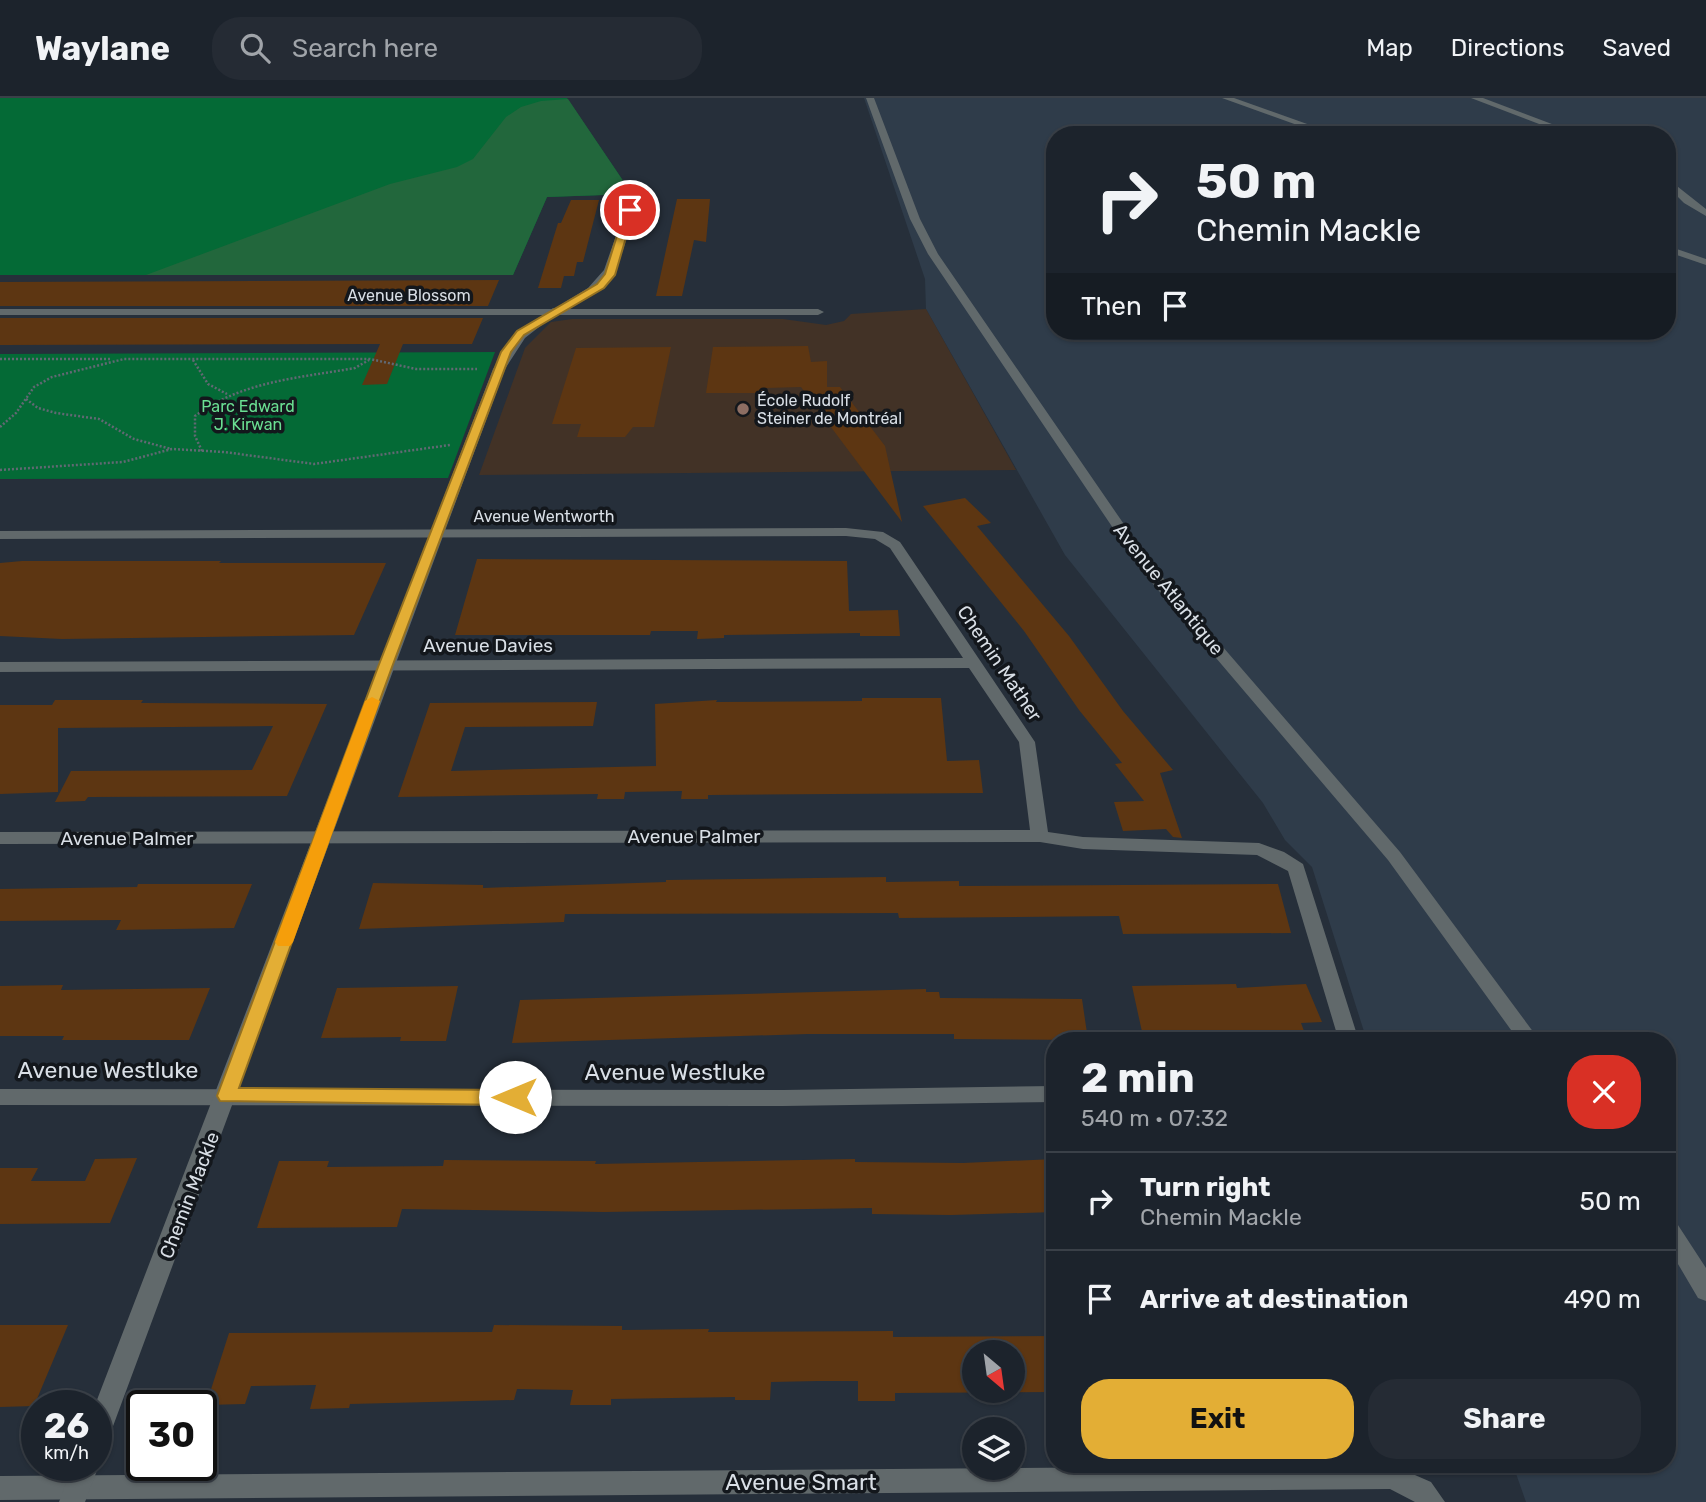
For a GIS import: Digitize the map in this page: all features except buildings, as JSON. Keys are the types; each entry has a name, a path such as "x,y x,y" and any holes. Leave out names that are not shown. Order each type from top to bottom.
{"street":[{"name":"Avenue Atlantique","path":"870,98 915,219 933,254 1098,498 1147,568 1394,856 1523,1032"},
{"path":"1226,98 1308,126"},
{"path":"1475,98 1552,126"},
{"path":"1676,190 1706,213"},
{"name":"Chemin Mackle","path":"112,1395 506,352 521,333 553,311 601,286 610,275 630,210"},
{"path":"1676,252 1706,262"},
{"name":"Avenue Blossom","path":"0,312 818,312"},
{"name":"Avenue Wentworth","path":"0,535 846,532 878,535"},
{"name":"Chemin Mather","path":"878,535 895,545 1027,742 1039,808 1040,836"},
{"name":"Avenue Davies","path":"0,667 976,663"},
{"name":"Avenue Palmer","path":"0,838 1040,836 1083,842 1259,849 1278,856 1296,868 1346,1032"},
{"name":"Avenue Westluke","path":"0,1097 783,1098 1046,1094"},
{"path":"1676,1242 1706,1291"},
{"name":"Avenue Smart","path":"0,1488 78,1485 1392,1477 1422,1491 1432,1502"}],"path":[{"path":"0,359 370,359 416,369 499,369"},
{"path":"0,427 34,387 52,377 124,359"},
{"path":"202,451 195,436 195,416 212,401 227,394 355,368 370,359"},
{"path":"193,360 208,383 227,394"},
{"path":"26,399 56,413 99,419 134,439 172,449 314,464 472,442"},
{"path":"0,470 123,462 172,449"}],"shaded area":[{"path":"864,98 1706,98 1706,1502 1526,1502 1516,1473 1676,1473 1676,1032 1364,1032 1312,867 1285,840 1263,803 1065,555 926,309 925,279"},
{"name":"École Rudolf Steiner de Montréal","path":"926,309 1016,470 479,475 525,348 551,322 572,319 783,319 826,325 844,321 851,314"}],"green space":[{"path":"0,98 567,98 632,194 547,197 513,275 0,275"},
{"path":"568,99 632,194 547,197 513,275 146,275 390,184 457,167 473,159 506,117 521,107 541,101"},
{"name":"Parc Edward J. Kirwan","path":"495,352 448,478 0,479 0,354"}],"slow traffic":[{"path":"284,942 372,701"}],"place":[{"name":"École Rudolf Steiner de Montréal","path":"743,409"}],"route":[{"path":"515,1097 227,1096 385,667 506,352 521,333 553,311 601,286 610,275 630,210"}]}
